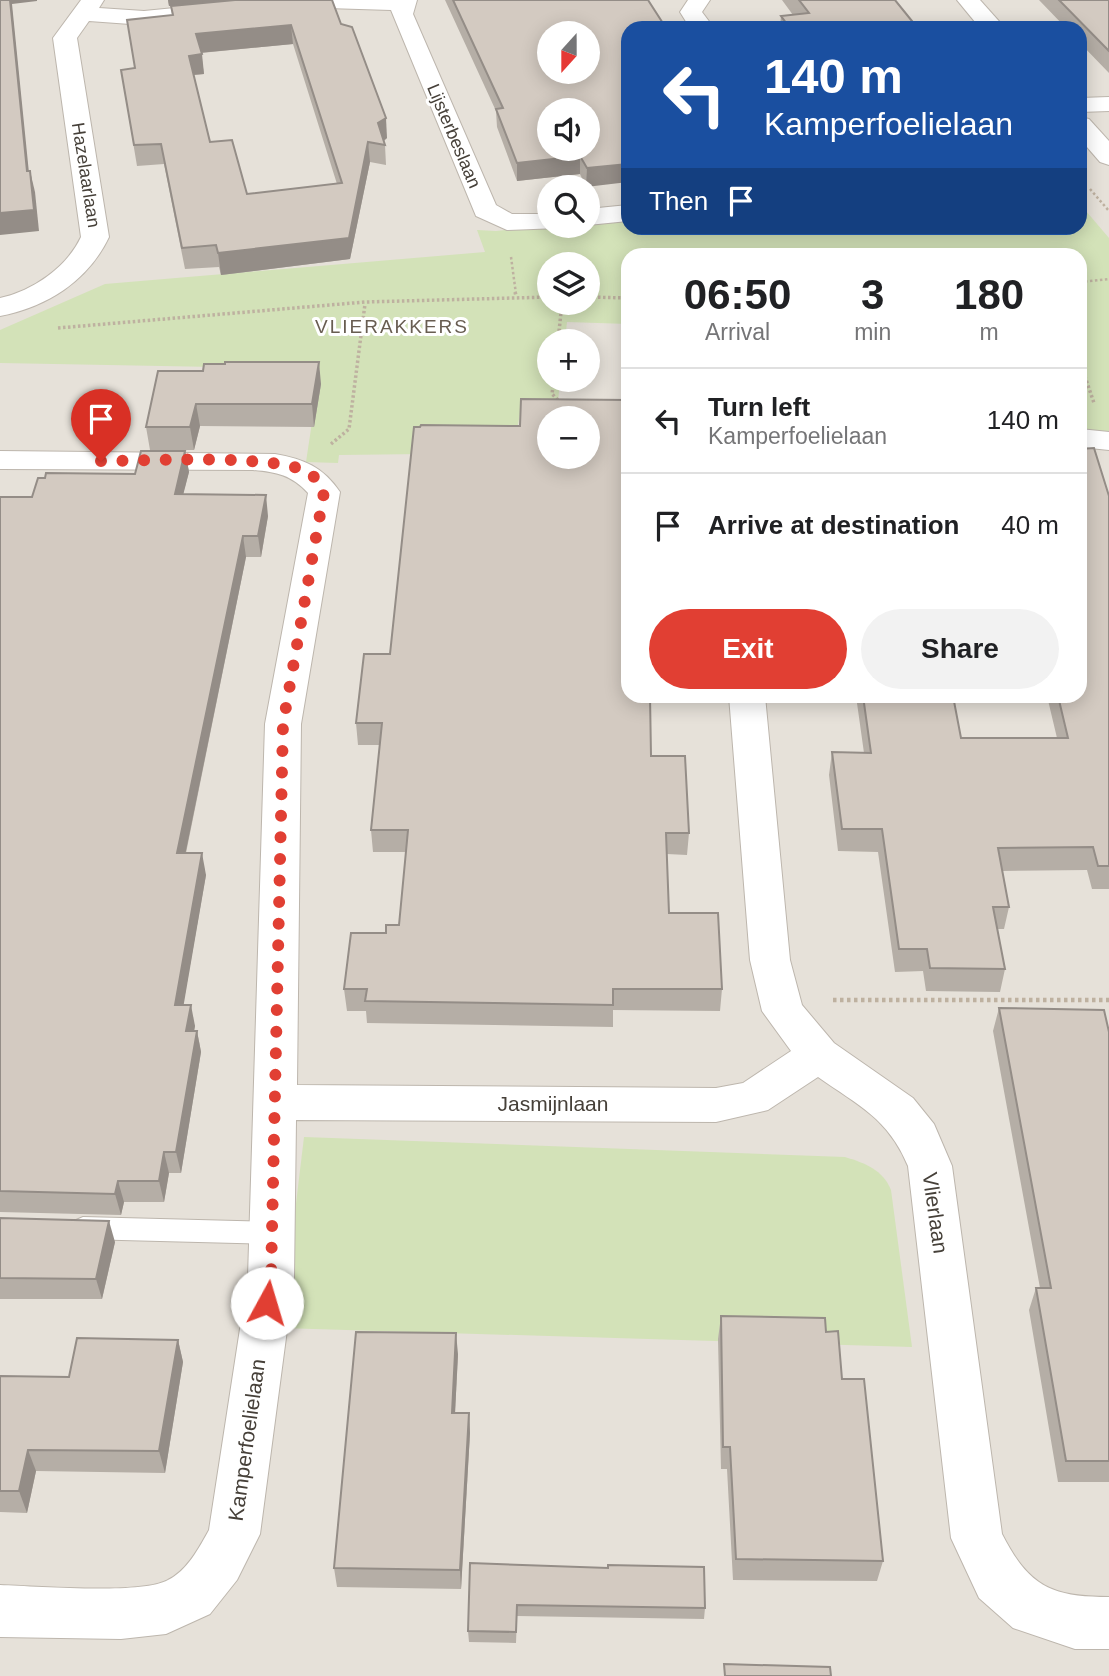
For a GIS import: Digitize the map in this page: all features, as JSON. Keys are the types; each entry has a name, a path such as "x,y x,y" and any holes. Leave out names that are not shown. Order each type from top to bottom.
{"street":[{"path":"697,21 691,12 699,0"},
{"path":"968,0 987,21"},
{"path":"262,7 327,1 404,2"},
{"name":"Lijsterbeslaan","path":"404,2 402,14 485,210 507,222 537,222"},
{"path":"89,7 144,18 223,11"},
{"name":"Hazelaarlaan","path":"0,307 32,296 65,275 84,258 95,237 65,38 89,7"},
{"path":"1087,105 1109,104"},
{"path":"1087,132 1109,157"},
{"path":"600,216 621,214"},
{"path":"1087,439 1109,441"},
{"path":"0,460 253,461 286,464 302,470"},
{"name":"Kamperfoelielaan","path":"0,1611 142,1613 182,1602 215,1572 234,1534 271,1277 283,724 324,492 311,474 302,470"},
{"name":"Vlierlaan","path":"748,703 771,960 783,1011 819,1055 898,1110 918,1137 930,1166 977,1538 998,1580 1032,1610 1075,1623 1109,1623"},
{"name":"Jasmijnlaan","path":"273,1102 716,1105 753,1098 819,1055"}],"lane":[{"path":"54,1227 271,1233"}],"path":[{"path":"1087,186 1109,211"},
{"path":"1087,281 1109,279"},
{"path":"55,328 365,304 490,296 537,297"},
{"path":"600,297 621,298"},
{"path":"302,470 349,429 365,304"},
{"path":"552,392 564,406"},
{"path":"780,1000 1109,1000"}],"shaded area":[{"path":"0,0 1109,0 1109,1676 0,1676"}],"green space":[{"path":"1087,212 1109,238 1109,434 1087,433 1087,248 621,248 621,324 567,322 566,329 537,329 537,392 559,392 558,402 522,402 513,453 339,455 338,463 306,462 320,369 0,363 0,330 105,284 485,252 477,230 496,231 537,226 537,238 600,238 600,220 621,218 621,235 1087,235"},
{"path":"304,1137 852,1159 878,1172 891,1190 912,1347 281,1328"}],"building":[{"path":"0,0 10,0 27,171 30,171 34,210 0,213"},
{"path":"235,0 332,0 341,24 352,27 386,118 378,123 385,145 368,142 349,238 218,253 216,245 182,248 161,144 134,145 121,70 135,68 127,20 173,15 171,6","holes":["291,25 342,183 247,194 232,140 210,142 189,56 202,54 196,34"]},
{"path":"453,0 648,0 662,21 621,21 621,165 587,168 583,161 600,161 600,98 537,98 537,161 517,163 496,109 503,108"},
{"path":"799,0 895,0 912,21 785,21 781,16 809,13"},
{"path":"1059,0 1109,0 1109,51 1087,29 1087,21 1080,21"},
{"path":"319,362 312,404 196,404 190,427 146,427 158,371 203,371 204,364"},
{"path":"521,399 621,400 621,703 650,703 651,756 685,756 689,833 666,833 669,913 718,913 722,989 613,989 613,1005 365,1001 367,989 344,989 351,933 386,933 386,925 399,925 408,830 371,830 382,723 356,723 364,654 390,654 414,427 520,426"},
{"path":"1087,448 1094,448 1109,496 1109,866 1098,866 1093,847 998,848 1009,907 993,907 1005,969 930,968 927,949 899,949 882,829 842,829 832,752 871,753 864,703 954,703 961,738 1068,738 1060,703 1087,703"},
{"path":"141,451 185,451 175,494 266,495 258,536 243,536 177,853 202,853 175,1005 191,1005 186,1031 197,1031 176,1152 164,1152 159,1181 118,1181 115,1194 0,1191 0,497 32,497 38,478 45,478 46,473 135,474"},
{"path":"999,1008 1104,1010 1109,1032 1109,1461 1066,1461 1036,1288 1051,1288"},
{"path":"0,1218 109,1221 96,1279 0,1278"},
{"path":"721,1316 825,1318 826,1332 838,1331 842,1379 864,1379 883,1561 736,1559 730,1447 723,1447"},
{"path":"356,1332 456,1333 452,1413 469,1413 460,1570 334,1568"},
{"path":"77,1338 178,1340 159,1451 28,1450 19,1491 0,1491 0,1376 69,1377"},
{"path":"470,1563 608,1568 608,1565 704,1567 705,1608 517,1605 516,1632 468,1631"},
{"path":"724,1664 830,1667 831,1676 725,1676"}],"district":[{"name":"VLIERAKKERS","path":"392,326"}],"route":[{"path":"101,461 253,461 286,464 311,474 324,492 283,724 271,1277 267,1303"}]}
